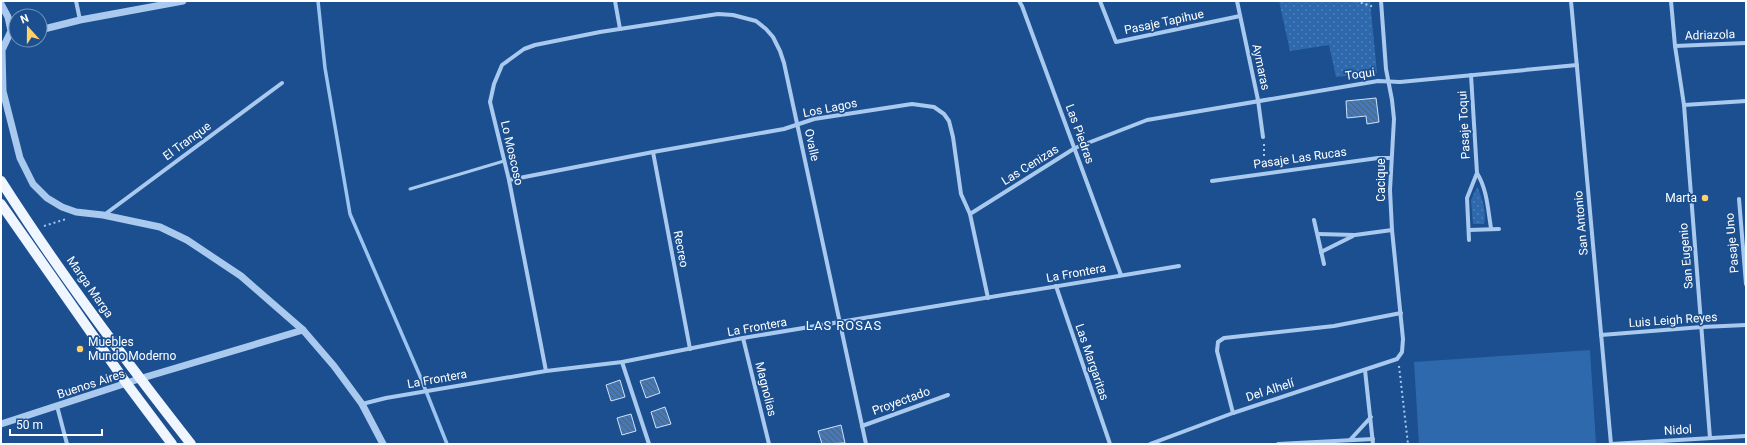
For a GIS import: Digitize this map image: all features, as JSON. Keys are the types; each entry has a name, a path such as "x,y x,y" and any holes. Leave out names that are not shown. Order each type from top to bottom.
{"main road":[{"name":"Marga Marga","path":"1,181 140,379 191,444"},
{"name":"Marga Marga","path":"1,204 127,384 172,444"}],"street":[{"path":"76,1 80,20"},
{"path":"48,28 80,20 183,1"},
{"path":"615,1 620,29"},
{"name":"Las Piedras","path":"1019,1 1121,275"},
{"name":"Pasaje Tapihue","path":"1100,1 1116,42 1240,16"},
{"name":"Aymaras","path":"1237,1 1258,100 1263,137"},
{"name":"Cacique","path":"1381,1 1380,9 1387,82 1392,100 1394,119 1391,158 1392,230 1403,345 1402,352 1397,359"},
{"name":"San Antonio","path":"1571,1 1611,444"},
{"name":"San Eugenio","path":"1671,1 1675,46 1684,105 1710,438"},
{"path":"1,4 8,17"},
{"name":"Ovalle","path":"620,29 718,14 739,16 756,21 773,37 780,51 798,124 839,323 866,444"},
{"name":"Lo Moscoso","path":"546,371 509,180 490,102 494,84 502,65 524,49 536,45 620,29"},
{"path":"8,40 2,50 3,91 20,158 33,184 47,198 62,207 84,214 103,215 160,228 187,240 241,276 303,330 334,366 362,404 383,444"},
{"name":"Adriazola","path":"1675,46 1746,43"},
{"name":"Toqui","path":"1148,120 1258,100 1378,81 1400,82 1577,65"},
{"name":"Pasaje Toqui","path":"1469,240 1467,198 1477,173 1471,75"},
{"name":"El Tranque","path":"103,215 282,83"},
{"path":"1684,105 1746,101"},
{"name":"Los Lagos","path":"509,180 653,152 784,129 814,119 912,104 934,107 944,114 949,121 953,137 961,194 970,214 988,298"},
{"name":"Las Cenizas","path":"970,214 1075,148 1148,120"},
{"name":"Recreo","path":"653,152 690,349"},
{"name":"Pasaje Las Rucas","path":"1212,181 1391,158"},
{"name":"Pasaje Toqui","path":"1477,173 1481,179 1491,228"},
{"name":"Pasaje Uno","path":"1739,199 1746,284"},
{"path":"1314,220 1324,264"},
{"path":"1469,230 1491,228 1499,229"},
{"path":"1318,234 1355,235 1392,230"},
{"path":"1321,252 1355,235"},
{"name":"La Frontera","path":"362,404 386,398 546,371 622,362 744,338 1179,266"},
{"name":"Las Margaritas","path":"1056,286 1110,444"},
{"path":"1233,413 1217,351 1218,342 1224,338 1334,326 1401,313"},
{"name":"Luis Leigh Reyes","path":"1601,335 1702,327 1746,326"},
{"name":"Buenos Aires","path":"1,424 140,379 303,330"},
{"name":"Magnolias","path":"744,338 769,444"},
{"name":"Del Alhelí","path":"1150,444 1233,413 1397,359"},
{"path":"622,362 649,444"},
{"path":"1278,444 1350,440 1373,442 1365,370"},
{"name":"Proyectado","path":"862,426 948,395"},
{"path":"57,406 67,444"},
{"path":"1350,440 1371,417"},
{"name":"Nidol","path":"1611,444 1746,436"}],"lane":[{"path":"410,189 504,161"}],"path":[{"path":"1356,1 1380,9"},
{"path":"1263,137 1265,173"},
{"path":"34,230 84,214"},
{"path":"1401,374 1408,444"}],"shaded area":[{"path":"1279,1 1370,1 1377,73 1336,77 1329,45 1290,51"},
{"path":"1477,187 1484,206 1484,224 1473,224 1471,200"},
{"path":"1590,350 1596,444 1419,444 1414,362"}],"building":[{"path":"1376,98 1379,122 1367,124 1366,116 1347,118 1346,101"},
{"path":"654,377 660,393 646,398 640,381"},
{"path":"620,380 625,397 611,401 606,385"},
{"path":"665,407 671,424 656,428 651,412"},
{"path":"631,414 636,431 622,435 617,418"},
{"path":"841,425 845,443 822,444 818,431"}],"waterway":[{"path":"318,1 325,68 350,214 420,376 447,444"}],"place":[{"name":"Marta","path":"1705,198"},
{"name":"Muebles Mundo Moderno","path":"80,349"}],"district":[{"name":"LAS ROSAS","path":"844,325"}]}
